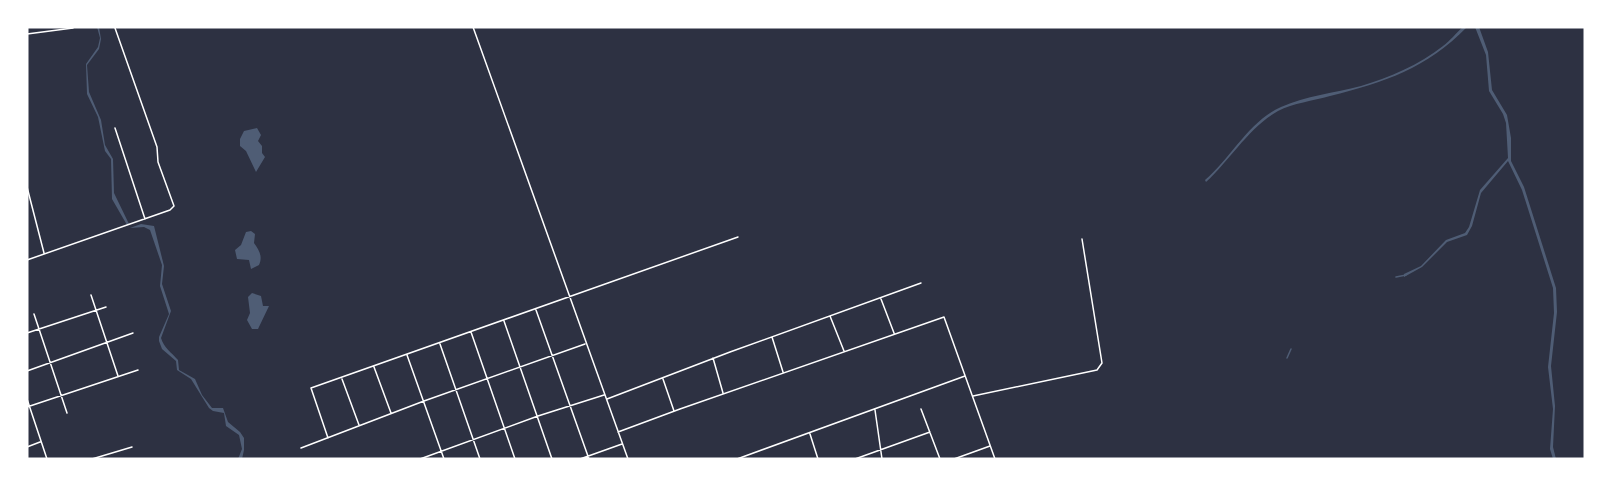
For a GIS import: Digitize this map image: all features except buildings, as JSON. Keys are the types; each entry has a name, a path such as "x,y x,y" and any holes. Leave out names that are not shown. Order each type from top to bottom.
{"street":[{"path":"473,27 628,459"},
{"path":"27,34 73,28"},
{"path":"27,260 133,224 170,210 174,206 158,162 157,147 115,28"},
{"path":"115,128 146,219"},
{"path":"27,187 44,254"},
{"path":"328,438 311,388 738,237"},
{"path":"973,396 1097,370 1100,367 1102,363 1082,239"},
{"path":"606,399 921,283"},
{"path":"91,295 118,377"},
{"path":"881,298 894,334"},
{"path":"27,333 106,307"},
{"path":"536,308 588,458"},
{"path":"34,314 67,413"},
{"path":"830,316 844,352"},
{"path":"618,432 944,317 995,459"},
{"path":"504,319 552,459"},
{"path":"471,331 515,459"},
{"path":"27,371 133,333"},
{"path":"772,337 783,373"},
{"path":"439,343 480,459"},
{"path":"302,448 456,389 586,344"},
{"path":"407,355 444,459"},
{"path":"713,358 724,393"},
{"path":"374,366 391,413"},
{"path":"28,407 138,370"},
{"path":"737,459 965,376"},
{"path":"342,378 359,425"},
{"path":"663,378 674,411"},
{"path":"420,459 505,427 604,395"},
{"path":"27,399 47,459"},
{"path":"875,409 882,459"},
{"path":"921,409 940,459"},
{"path":"855,459 930,432"},
{"path":"809,433 818,459"},
{"path":"27,447 41,442"},
{"path":"580,459 622,444"},
{"path":"954,459 990,446"},
{"path":"92,459 132,447"}],"water":[{"path":"97,27 99,27 101,39 99,49 87,65 89,92 101,120 105,145 113,159 114,193 129,224 127,225 112,199 111,159 105,151 98,117 87,94 86,64 98,47 100,38"},
{"path":"1463,27 1467,27 1436,54 1404,72 1369,85 1278,111 1258,126 1206,182 1205,180 1250,130 1270,113 1300,100 1361,86 1404,70 1434,53"},
{"path":"1475,27 1479,27 1488,52 1492,90 1507,115 1511,138 1511,161 1524,187 1556,288 1557,312 1551,366 1555,406 1553,447 1556,459 1553,459 1550,449 1553,409 1548,367 1554,313 1553,288 1522,190 1508,161 1481,193 1472,226 1467,235 1447,242 1422,267 1404,277 1404,274 1421,266 1446,240 1465,233 1469,227 1480,190 1508,158 1506,123 1489,91 1486,55"},
{"path":"257,128 261,135 258,141 265,157 256,172 246,151 240,146 240,139 244,131"},
{"path":"141,224 154,226 164,266 162,284 171,311 161,338 162,341 178,360 179,370 195,379 202,395 212,408 223,408 228,422 240,432 244,438 242,459 238,459 242,449 239,435 226,426 224,413 209,408 191,379 177,370 176,361 162,349 159,337 169,314 160,286 162,265 150,230 144,227 130,228"},
{"path":"251,231 255,234 254,243 261,259 259,265 251,269 249,260 237,259 235,250 241,245 246,232"},
{"path":"252,293 261,296 263,306 269,306 258,329 252,329 247,320 250,313 248,297"}],"waterway":[{"path":"1396,277 1406,275"},
{"path":"1287,358 1291,349"}]}
